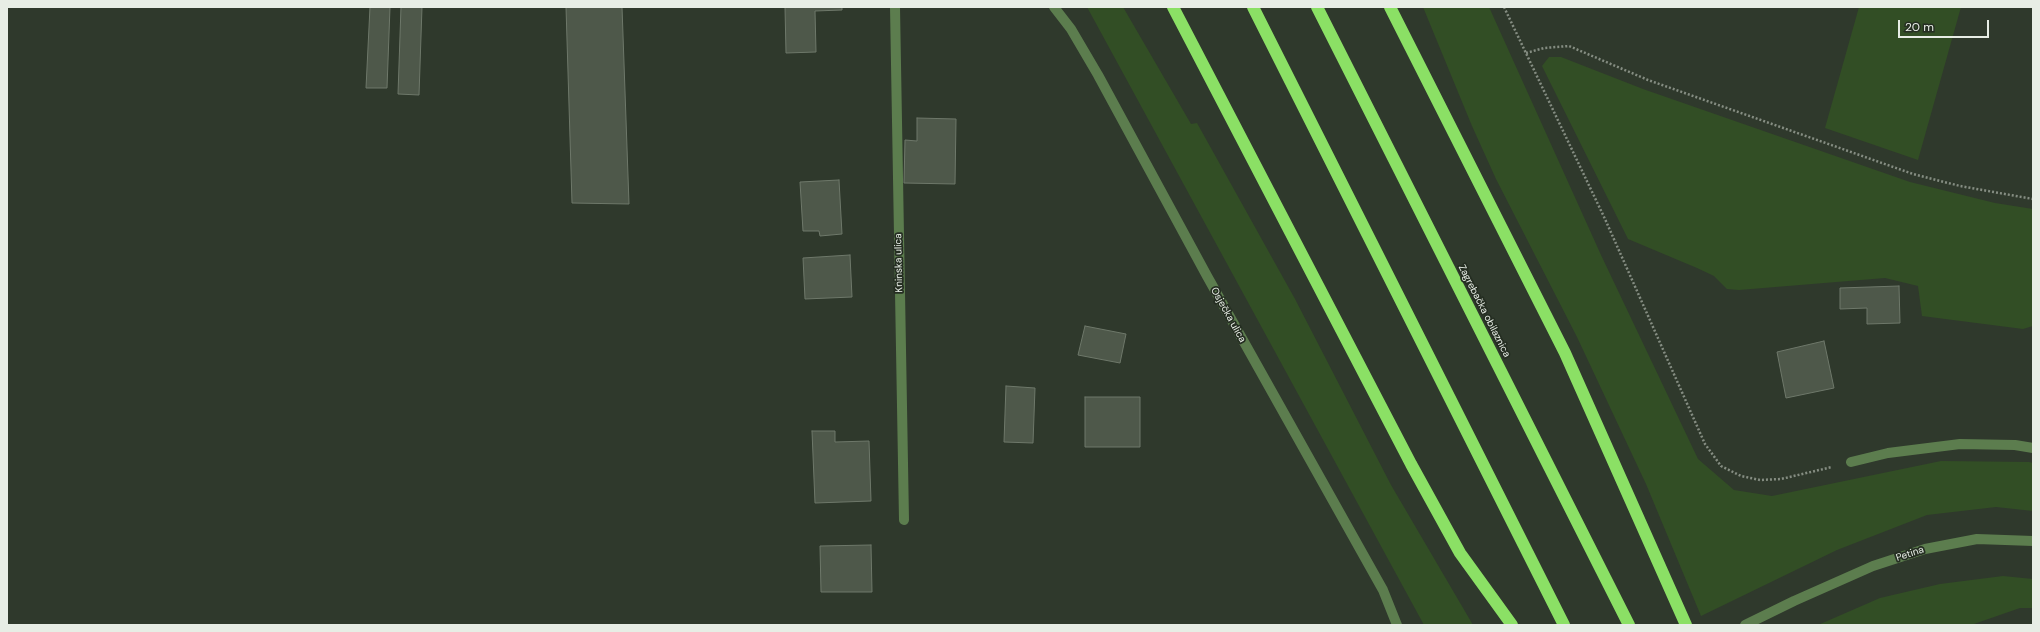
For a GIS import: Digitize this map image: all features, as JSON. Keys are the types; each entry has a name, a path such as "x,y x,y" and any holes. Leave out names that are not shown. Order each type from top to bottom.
{"highway":[{"path":"1173,7 1404,450 1460,553 1512,625"},
{"path":"1253,7 1564,625"},
{"name":"Zagrebačka obilaznica","path":"1317,7 1629,625"},
{"path":"1390,7 1565,354 1686,625"}],"street":[{"name":"Kninska ulica","path":"895,7 904,520"},
{"name":"Osječka ulica","path":"1054,7 1071,29 1098,75 1206,276 1383,590 1397,625"},
{"path":"1851,462 1888,453 1960,444 2015,445 2033,448"},
{"name":"Petina","path":"1745,625 1794,601 1873,566 1925,549 1977,539 2033,541"}],"path":[{"path":"1504,7 1605,219 1705,444 1720,466 1741,476 1760,480 1781,479 1851,462"},
{"path":"1526,53 1544,48 1570,46 1648,80 1913,174 1960,186 2033,199"}],"green space":[{"path":"1087,7 1123,7 1191,124 1197,123 1295,299 1391,485 1473,625 1424,625"},
{"path":"1423,7 1489,7 1601,255 1698,459 1734,490 1772,496 1941,461 2029,462 2033,463 2033,511 1996,507 1927,515 1837,550 1701,616 1646,484 1577,337 1496,179 1472,126"},
{"path":"1859,7 1961,7 1918,160 1825,128"},
{"path":"1549,57 1561,57 1643,89 1910,182 1995,203 2033,209 2033,326 2023,329 1922,316 1918,286 1885,278 1739,290 1727,289 1714,276 1628,239 1542,66"},
{"path":"2003,576 2033,579 2033,608 2020,608 1971,625 1818,625 1880,598 1940,584"}],"building":[{"path":"370,7 390,7 387,88 366,88"},
{"path":"401,7 422,7 419,95 398,94"},
{"path":"566,7 622,7 629,204 572,203"},
{"path":"785,7 842,7 842,10 815,11 816,52 786,53"},
{"path":"917,118 956,119 955,184 904,183 905,140 917,141"},
{"path":"839,180 842,234 820,236 819,231 803,231 800,182"},
{"path":"850,255 852,297 805,299 803,258"},
{"path":"1899,286 1900,323 1867,324 1867,308 1840,309 1840,288"},
{"path":"1085,326 1126,334 1120,363 1078,355"},
{"path":"1824,341 1834,388 1786,398 1777,352"},
{"path":"1006,386 1035,388 1033,443 1004,442"},
{"path":"1085,397 1140,397 1140,447 1085,447"},
{"path":"812,431 835,431 835,442 869,441 871,501 815,503"},
{"path":"871,545 872,592 821,592 820,546"}]}
